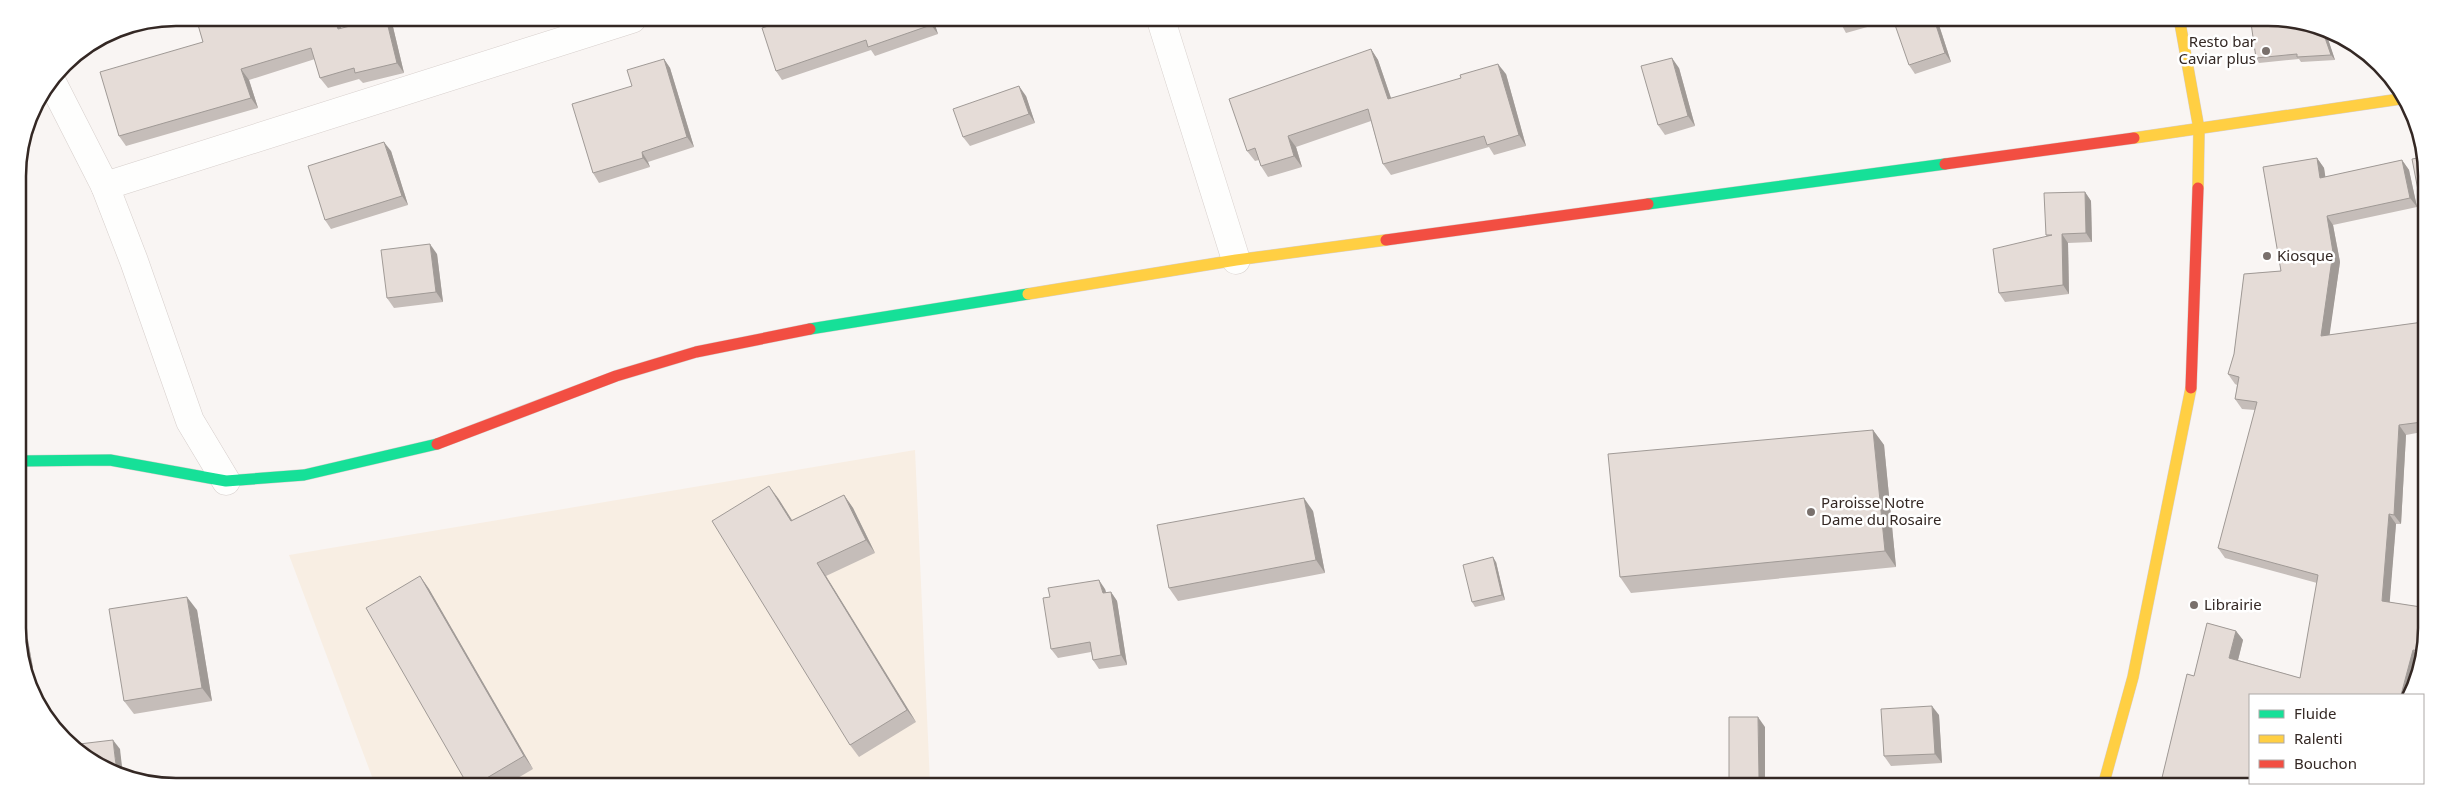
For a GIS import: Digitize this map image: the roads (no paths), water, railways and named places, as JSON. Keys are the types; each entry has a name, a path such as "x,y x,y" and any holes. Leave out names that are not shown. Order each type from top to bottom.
{"street":[{"path":"2105,777 2133,677 2193,378 2199,129 2181,26"},
{"path":"105,186 607,27"},
{"path":"1163,27 1236,260"},
{"path":"55,89 105,186 134,261 190,421 226,481"},
{"path":"26,460 110,460 226,481 304,475 440,443 616,376 696,352 822,327 1236,260 2199,129 2396,100"}],"place":[{"name":"Resto bar Caviar plus","path":"2266,51"},
{"name":"Kiosque","path":"2267,256"},
{"name":"Paroisse Notre Dame du Rosaire","path":"1811,512"},
{"name":"Librairie","path":"2194,605"}]}
